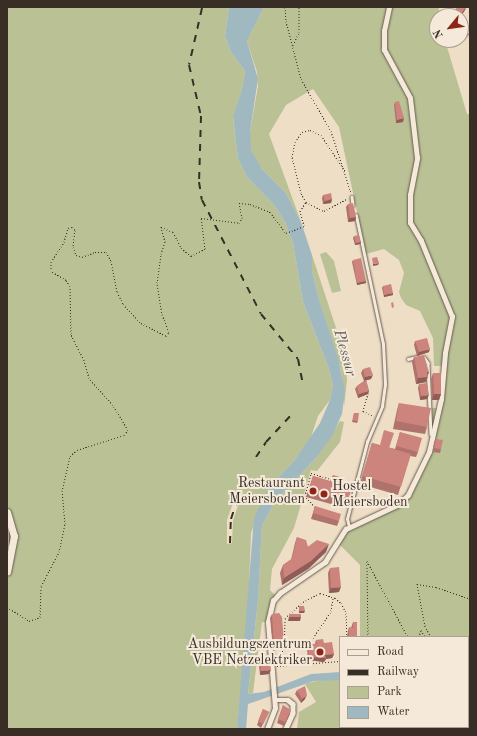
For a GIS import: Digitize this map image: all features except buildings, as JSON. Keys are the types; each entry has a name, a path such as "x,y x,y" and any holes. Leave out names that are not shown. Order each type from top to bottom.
{"main road":[{"path":"7,512 14,536 7,571"}],"street":[{"path":"267,729 274,714 275,699 273,660 268,622 273,601 282,591 325,562 339,536 349,527 397,505 408,495 425,462 441,399 445,353 452,321 422,241 410,223 410,195 417,158 410,98 383,48 384,27 389,7"},
{"path":"275,699 288,700 293,704 293,713 286,729"}],"lane":[{"path":"349,527 348,519 366,447 385,396 385,359 352,198"},
{"path":"408,359 422,357 428,361 431,442"},
{"path":"7,527 7,548"}],"path":[{"path":"285,7 292,46 303,84 328,125 346,174 352,198 324,211 306,202 301,193 293,161 294,146 302,132 310,130 321,135 346,174"},
{"path":"292,46 299,32 299,7"},
{"path":"7,607 30,621 36,620 40,616 41,586 59,552 65,524 62,491 70,456 77,450 124,435 128,430 113,405 89,378 84,360 71,334 70,286 64,279 53,274 51,269 52,260 64,242 68,228 72,227 75,230 73,247 76,255 82,257 95,252 106,252 111,261 117,292 123,304 141,323 166,336 169,332 162,315 161,298 157,283 160,254 165,242 161,227 173,232 182,249 192,256 205,249 201,218 239,223 242,218 240,203 270,212 283,232 287,232 304,226 300,210 306,202"},
{"path":"368,391 368,397 363,411 378,417"},
{"path":"315,510 316,506 305,496 311,473 333,479"},
{"path":"368,636 367,561 407,636"},
{"path":"430,636 425,626 417,584 436,587 470,600"},
{"path":"273,660 283,650 283,624 288,616 317,595 323,593 340,601 346,612 347,636"},
{"path":"313,638 331,611 333,597"},
{"path":"419,636 421,630 424,636"},
{"path":"273,666 339,661"}],"green space":[{"path":"7,7 229,7 225,36 231,52 245,71 242,89 233,118 238,159 247,177 275,206 285,222 293,243 303,302 329,369 333,385 330,400 318,416 311,437 294,461 268,488 251,533 248,613 237,729 7,729 7,571 14,540 7,512","holes":["235,497 240,499 233,521 232,543 227,544 227,520"]},
{"path":"264,7 439,7 429,8 429,48 447,48 467,114 470,114 470,729 297,729 299,712 316,702 305,684 324,679 339,680 339,728 469,728 469,636 360,636 360,565 336,541 341,533 394,507 408,495 431,442 430,408 439,408 443,366 434,366 433,338 420,311 406,305 401,298 399,292 404,273 399,260 384,249 366,254 339,127 313,89 286,105 269,134 301,222 286,193 262,169 254,158 249,144 258,86 257,72 247,41"},
{"path":"326,252 334,261 341,291 332,293 320,254"},
{"path":"312,255 344,352 347,380 344,407 341,370 318,296 312,271"},
{"path":"340,421 344,422 340,442 317,471 311,470 294,528 272,569 270,590 276,596 268,622 262,622 253,693 248,694 258,600 262,526 275,501 317,457"}],"water":[{"path":"229,7 264,7 247,41 258,79 250,132 251,150 262,169 286,193 301,222 312,255 312,271 318,296 338,358 345,391 342,414 333,434 317,457 275,501 262,526 258,600 248,694 264,692 311,674 339,672 339,680 314,681 248,704 246,729 237,729 254,518 268,488 294,461 320,423 330,400 333,385 329,369 303,302 293,243 285,222 275,206 247,177 238,159 233,117 242,89 245,71 231,52 225,36"}],"railway":[{"path":"202,8 189,65 201,116 199,182 202,200 261,314 298,359 303,385"},
{"path":"256,457 266,442 293,413"},
{"path":"230,543 231,519 238,498"}],"place":[{"name":"Restaurant Meiersboden","path":"313,491"},
{"name":"Hostel Meiersboden","path":"324,494"},
{"name":"Ausbildungszentrum VBE Netzelektriker","path":"320,652"}],"water label":[{"name":"Plessur","path":"344,353"}]}
